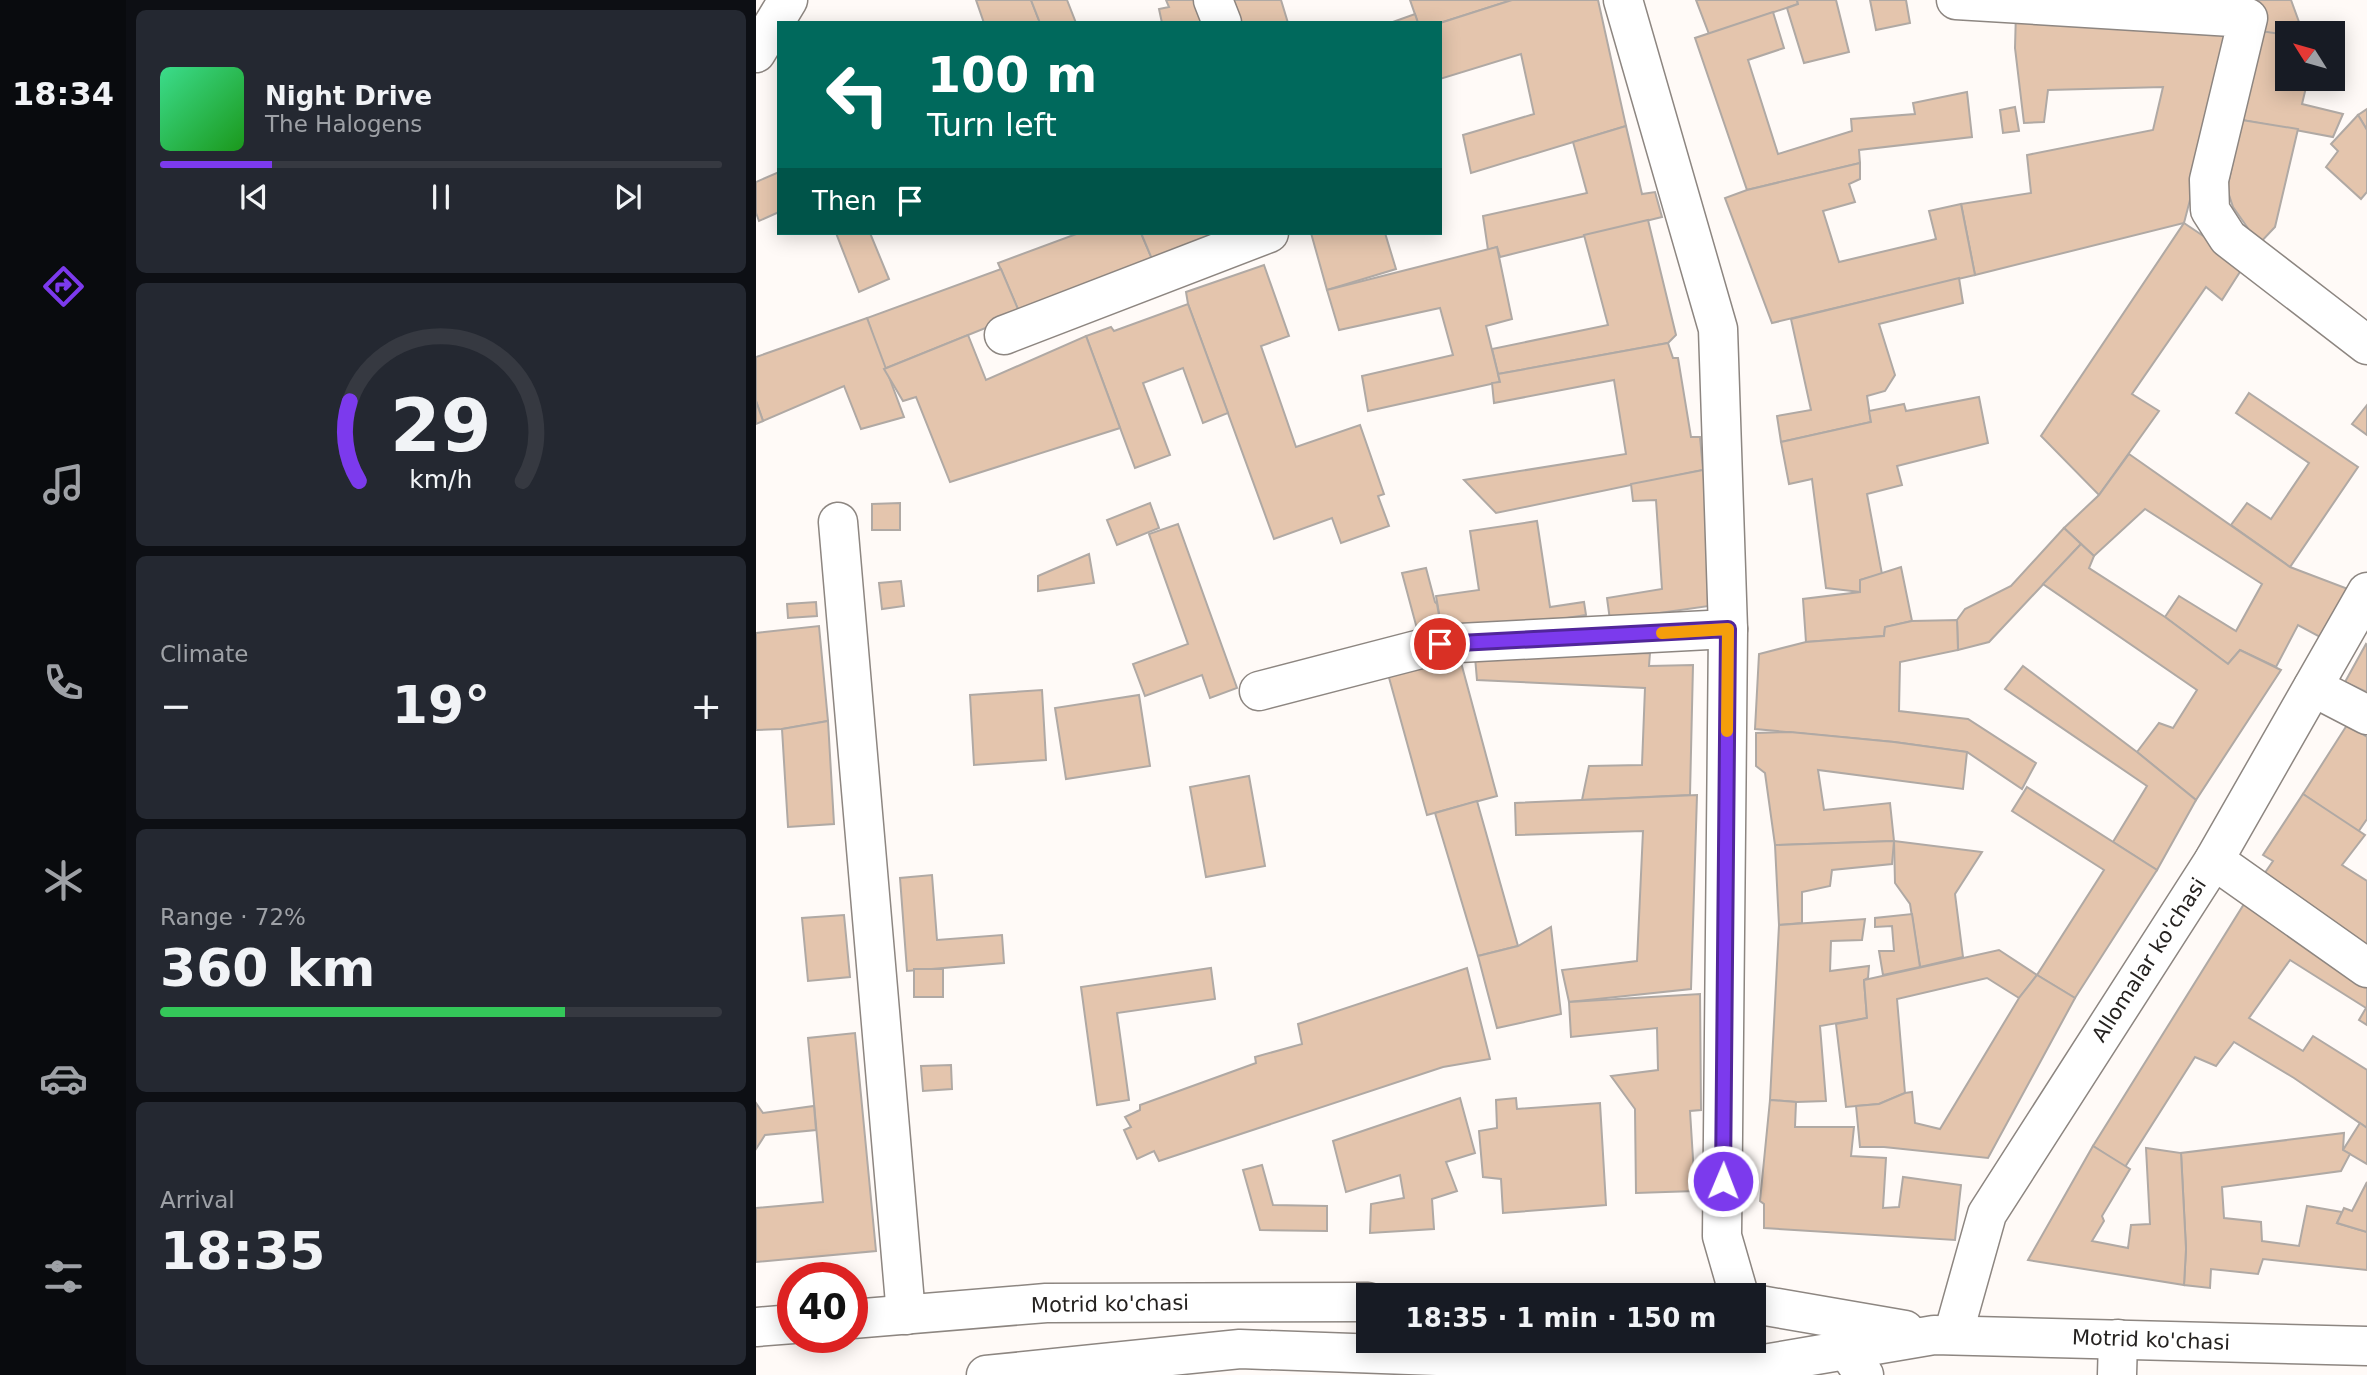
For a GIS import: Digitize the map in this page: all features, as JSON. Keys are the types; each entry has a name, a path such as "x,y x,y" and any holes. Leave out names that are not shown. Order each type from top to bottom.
{"street":[{"path":"756,53 788,0"},
{"path":"1213,0 1221,21"},
{"path":"1623,0 1718,329 1728,629 1723,1236 1736,1283"},
{"path":"1956,0 2248,18 2209,180 2210,211 2228,238 2367,345"},
{"path":"1004,335 1264,235"},
{"path":"838,522 906,1315"},
{"name":"Allomalar ko'chasi","path":"1944,1335 1987,1214 2214,860 2367,592"},
{"path":"1259,691 1440,644 1728,629"},
{"path":"2313,687 2367,715"},
{"path":"2214,860 2367,968"},
{"name":"Motrid ko'chasi","path":"868,1318 1046,1303 1356,1303"},
{"name":"Motrid ko'chasi","path":"1766,1306 1944,1335 2118,1357 2367,1346"},
{"path":"756,1327 777,1325"},
{"name":"Motrid ko'chasi","path":"986,1375 1240,1349 1746,1367 1855,1362 1944,1335"}],"building":[{"path":"976,0 1031,0 1039,21 983,21"},
{"path":"1031,0 1067,0 1075,21 1039,21"},
{"path":"1166,0 1197,0 1205,21 1162,21 1159,9 1169,7"},
{"path":"1230,0 1281,0 1287,21 1238,21"},
{"path":"1410,0 1512,0 1442,22 1417,21"},
{"path":"1512,0 1598,0 1626,126 1471,173 1463,135 1534,114 1521,54 1442,78 1442,22"},
{"path":"1696,0 1797,0 1798,4 1709,34"},
{"path":"1797,0 1836,0 1849,52 1804,63 1787,8 1798,4"},
{"path":"1870,0 1906,0 1910,23 1876,30"},
{"path":"2251,0 2291,0 2299,21 2275,21 2275,35 2260,33"},
{"path":"2016,11 2234,31 2184,223 1975,275 1961,204 2031,193 2027,155 2153,130 2163,87 2048,90 2044,122 2024,123 2015,48"},
{"path":"1773,12 1784,48 1748,60 1778,154 1852,131 1851,119 1915,114 1913,103 1967,92 1972,137 1859,150 1860,163 1747,190 1695,38"},
{"path":"1415,14 1417,21 1396,21"},
{"path":"2261,31 2275,33 2275,91 2305,91 2302,104 2343,114 2333,137 2242,120"},
{"path":"2015,107 2019,131 2003,133 2000,110"},
{"path":"2367,109 2367,130 2358,115"},
{"path":"2358,115 2367,130 2367,192 2361,199 2326,167 2338,151 2331,144"},
{"path":"2242,120 2298,129 2275,227 2259,244 2233,207 2227,189"},
{"path":"1626,126 1642,194 1655,192 1662,217 1500,257 1497,247 1488,250 1483,216 1587,193 1573,142"},
{"path":"1860,163 1860,179 1849,184 1855,202 1823,211 1839,262 1936,239 1929,211 1961,204 1975,275 1772,323 1725,198 1747,190"},
{"path":"777,173 777,213 759,221 756,213 756,182"},
{"path":"1648,220 1676,335 1668,343 1498,374 1492,349 1608,325 1584,235"},
{"path":"2184,223 2245,264 2222,300 2206,287 2132,394 2159,411 2099,495 2041,436"},
{"path":"837,235 871,235 889,279 859,292"},
{"path":"1074,235 1142,235 1152,259 1020,314 998,263"},
{"path":"1142,235 1218,235 1152,259"},
{"path":"1312,235 1386,235 1396,269 1327,290"},
{"path":"1497,247 1512,319 1486,326 1500,382 1368,411 1362,376 1453,355 1440,308 1339,330 1327,290"},
{"path":"1264,265 1289,336 1261,346 1296,447 1360,425 1384,494 1378,496 1389,526 1341,543 1332,518 1274,539 1188,304 1186,292"},
{"path":"1001,269 1020,314 884,369 867,318"},
{"path":"1959,278 1963,303 1879,324 1895,375 1885,391 1867,396 1871,422 1781,442 1777,416 1811,410 1791,319"},
{"path":"1188,304 1228,413 1203,423 1183,368 1143,383 1170,455 1135,468 1086,336 1111,327 1114,331"},
{"path":"867,318 904,417 861,429 844,386 763,421 756,401 756,357"},
{"path":"968,335 986,380 1086,336 1120,428 950,482 916,397 903,401 884,369"},
{"path":"1668,343 1673,358 1678,358 1691,437 1700,437 1703,470 1496,513 1464,480 1626,454 1614,380 1494,403 1492,383 1500,382 1498,374"},
{"path":"2249,393 2358,467 2290,567 2231,525 2247,503 2271,519 2309,463 2236,413"},
{"path":"1979,397 1988,443 1897,466 1902,485 1867,494 1882,574 1860,580 1860,592 1826,588 1812,479 1789,484 1781,442 1871,422 1869,411 1904,404 1906,411"},
{"path":"756,401 763,421 756,424"},
{"path":"2367,405 2367,435 2352,424"},
{"path":"2129,454 2290,567 2348,589 2320,637 2298,625 2276,667 2240,650 2228,664 2165,617 2179,596 2236,631 2262,584 2145,509 2094,556 2064,528 2099,495"},
{"path":"1703,470 1716,605 1610,620 1607,598 1662,589 1656,500 1633,501 1631,484"},
{"path":"900,503 900,530 872,530 872,504"},
{"path":"1150,503 1159,528 1117,545 1107,520"},
{"path":"1537,521 1550,607 1584,602 1586,615 1443,637 1436,596 1479,590 1470,531"},
{"path":"1178,524 1237,688 1210,698 1202,675 1145,696 1133,664 1188,644 1149,534"},
{"path":"2064,528 2081,544 1989,642 1958,650 1957,620 1965,609 2011,586"},
{"path":"2081,544 2094,556 2089,568 2165,617 2228,664 2240,650 2281,670 2196,800 2137,752 2159,723 2173,728 2197,690 2043,584"},
{"path":"1089,554 1094,583 1038,591 1038,576"},
{"path":"1901,567 1912,621 1885,627 1884,636 1806,642 1803,599 1860,592 1860,580"},
{"path":"1426,568 1443,637 1420,640 1402,573"},
{"path":"901,581 904,606 882,609 879,583"},
{"path":"816,602 817,616 788,618 787,604"},
{"path":"1957,620 1958,650 1900,662 1899,711 1968,719 2036,763 2022,789 1967,752 1755,729 1759,654 1806,642 1884,636 1885,627 1912,621"},
{"path":"819,626 828,721 782,729 756,730 756,633"},
{"path":"2367,645 2367,692 2345,682"},
{"path":"1650,653 1649,666 1693,665 1690,795 1582,800 1589,766 1642,765 1645,688 1477,680 1475,657"},
{"path":"1459,655 1497,796 1427,815 1388,674"},
{"path":"2023,666 2196,800 2157,870 2113,842 2147,786 2005,689"},
{"path":"1042,690 1046,760 974,765 970,695"},
{"path":"1139,695 1150,766 1066,779 1055,708"},
{"path":"828,721 834,824 788,827 782,729"},
{"path":"2347,725 2367,737 2367,819 2358,832 2303,794"},
{"path":"1790,732 1967,752 1963,789 1818,770 1824,810 1890,803 1894,841 1775,845 1765,773 1756,766 1756,733"},
{"path":"1249,776 1265,866 1206,877 1190,787"},
{"path":"2027,787 2157,870 2075,998 2037,975 2104,870 2012,811"},
{"path":"2303,794 2365,835 2342,865 2367,881 2367,956 2260,880 2273,861 2263,855"},
{"path":"1697,795 1691,989 1569,1002 1562,970 1637,961 1643,831 1516,835 1515,803"},
{"path":"1477,801 1518,946 1478,956 1435,813"},
{"path":"1894,841 1982,852 1955,894 1963,957 1920,967 1910,904 1895,883"},
{"path":"1894,841 1892,864 1832,870 1830,886 1802,892 1802,923 1779,925 1775,845"},
{"path":"932,875 937,940 1002,935 1004,963 907,971 900,878"},
{"path":"2249,896 2367,981 2367,1025 2359,1020 2366,1008 2290,960 2249,1018 2303,1051 2313,1036 2367,1070 2367,1128 2294,1078 2234,1042 2216,1066 2195,1057 2125,1167 2093,1146"},
{"path":"1912,914 1920,967 1883,975 1879,951 1894,951 1892,926 1875,927 1875,918"},
{"path":"844,915 850,977 808,981 802,918"},
{"path":"1865,919 1862,940 1831,941 1830,971 1869,966 1868,978 1864,980 1867,1018 1820,1026 1826,1101 1770,1100 1779,925"},
{"path":"1551,927 1561,1014 1497,1028 1478,956 1518,946"},
{"path":"1999,950 2037,975 2019,998 1987,978 1897,999 1905,1093 1879,1104 1846,1107 1836,1024 1867,1018 1864,980"},
{"path":"1211,968 1215,999 1117,1013 1129,1100 1097,1105 1081,987"},
{"path":"1467,968 1490,1059 1443,1067 1159,1161 1154,1151 1137,1159 1124,1130 1131,1127 1125,1117 1140,1110 1140,1105 1256,1063 1255,1057 1302,1044 1298,1024"},
{"path":"914,969 943,969 943,997 914,997"},
{"path":"2037,975 2075,998 1988,1158 1860,1147 1856,1106 1879,1104 1905,1093 1912,1092 1915,1123 1940,1129 2019,998"},
{"path":"1700,994 1701,1110 1690,1111 1695,1191 1636,1193 1635,1109 1611,1076 1658,1070 1657,1028 1571,1037 1569,1002"},
{"path":"855,1033 876,1251 756,1262 756,1208 823,1202 808,1038"},
{"path":"951,1065 952,1089 923,1091 921,1066"},
{"path":"1460,1098 1475,1153 1446,1162 1457,1191 1432,1199 1434,1229 1370,1233 1371,1204 1404,1198 1400,1175 1346,1192 1333,1141"},
{"path":"1516,1098 1517,1109 1600,1103 1606,1205 1503,1213 1501,1179 1483,1177 1479,1131 1497,1128 1496,1100"},
{"path":"1770,1100 1796,1102 1795,1127 1854,1127 1851,1156 1886,1158 1883,1208 1899,1207 1903,1177 1961,1185 1955,1240 1764,1228 1764,1204 1760,1201"},
{"path":"756,1103 763,1113 814,1106 816,1130 765,1135 756,1149"},
{"path":"2360,1123 2367,1128 2367,1164 2343,1150"},
{"path":"2344,1133 2343,1150 2350,1154 2341,1171 2222,1187 2224,1218 2261,1222 2262,1241 2299,1246 2307,1206 2342,1212 2337,1223 2367,1232 2367,1270 2263,1259 2258,1274 2211,1269 2210,1288 2184,1285 2186,1249 2181,1153"},
{"path":"2093,1146 2130,1169 2102,1216 2104,1221 2092,1241 2128,1248 2131,1225 2150,1224 2146,1148 2181,1153 2186,1249 2184,1285 2028,1260"},
{"path":"1262,1165 1273,1205 1327,1206 1327,1231 1260,1230 1243,1170"},
{"path":"2367,1182 2367,1232 2337,1223 2344,1208 2352,1211"}],"slow traffic":[{"path":"1662,633 1728,629 1727,731"}],"route":[{"path":"1440,644 1728,629 1723,1181"}]}
